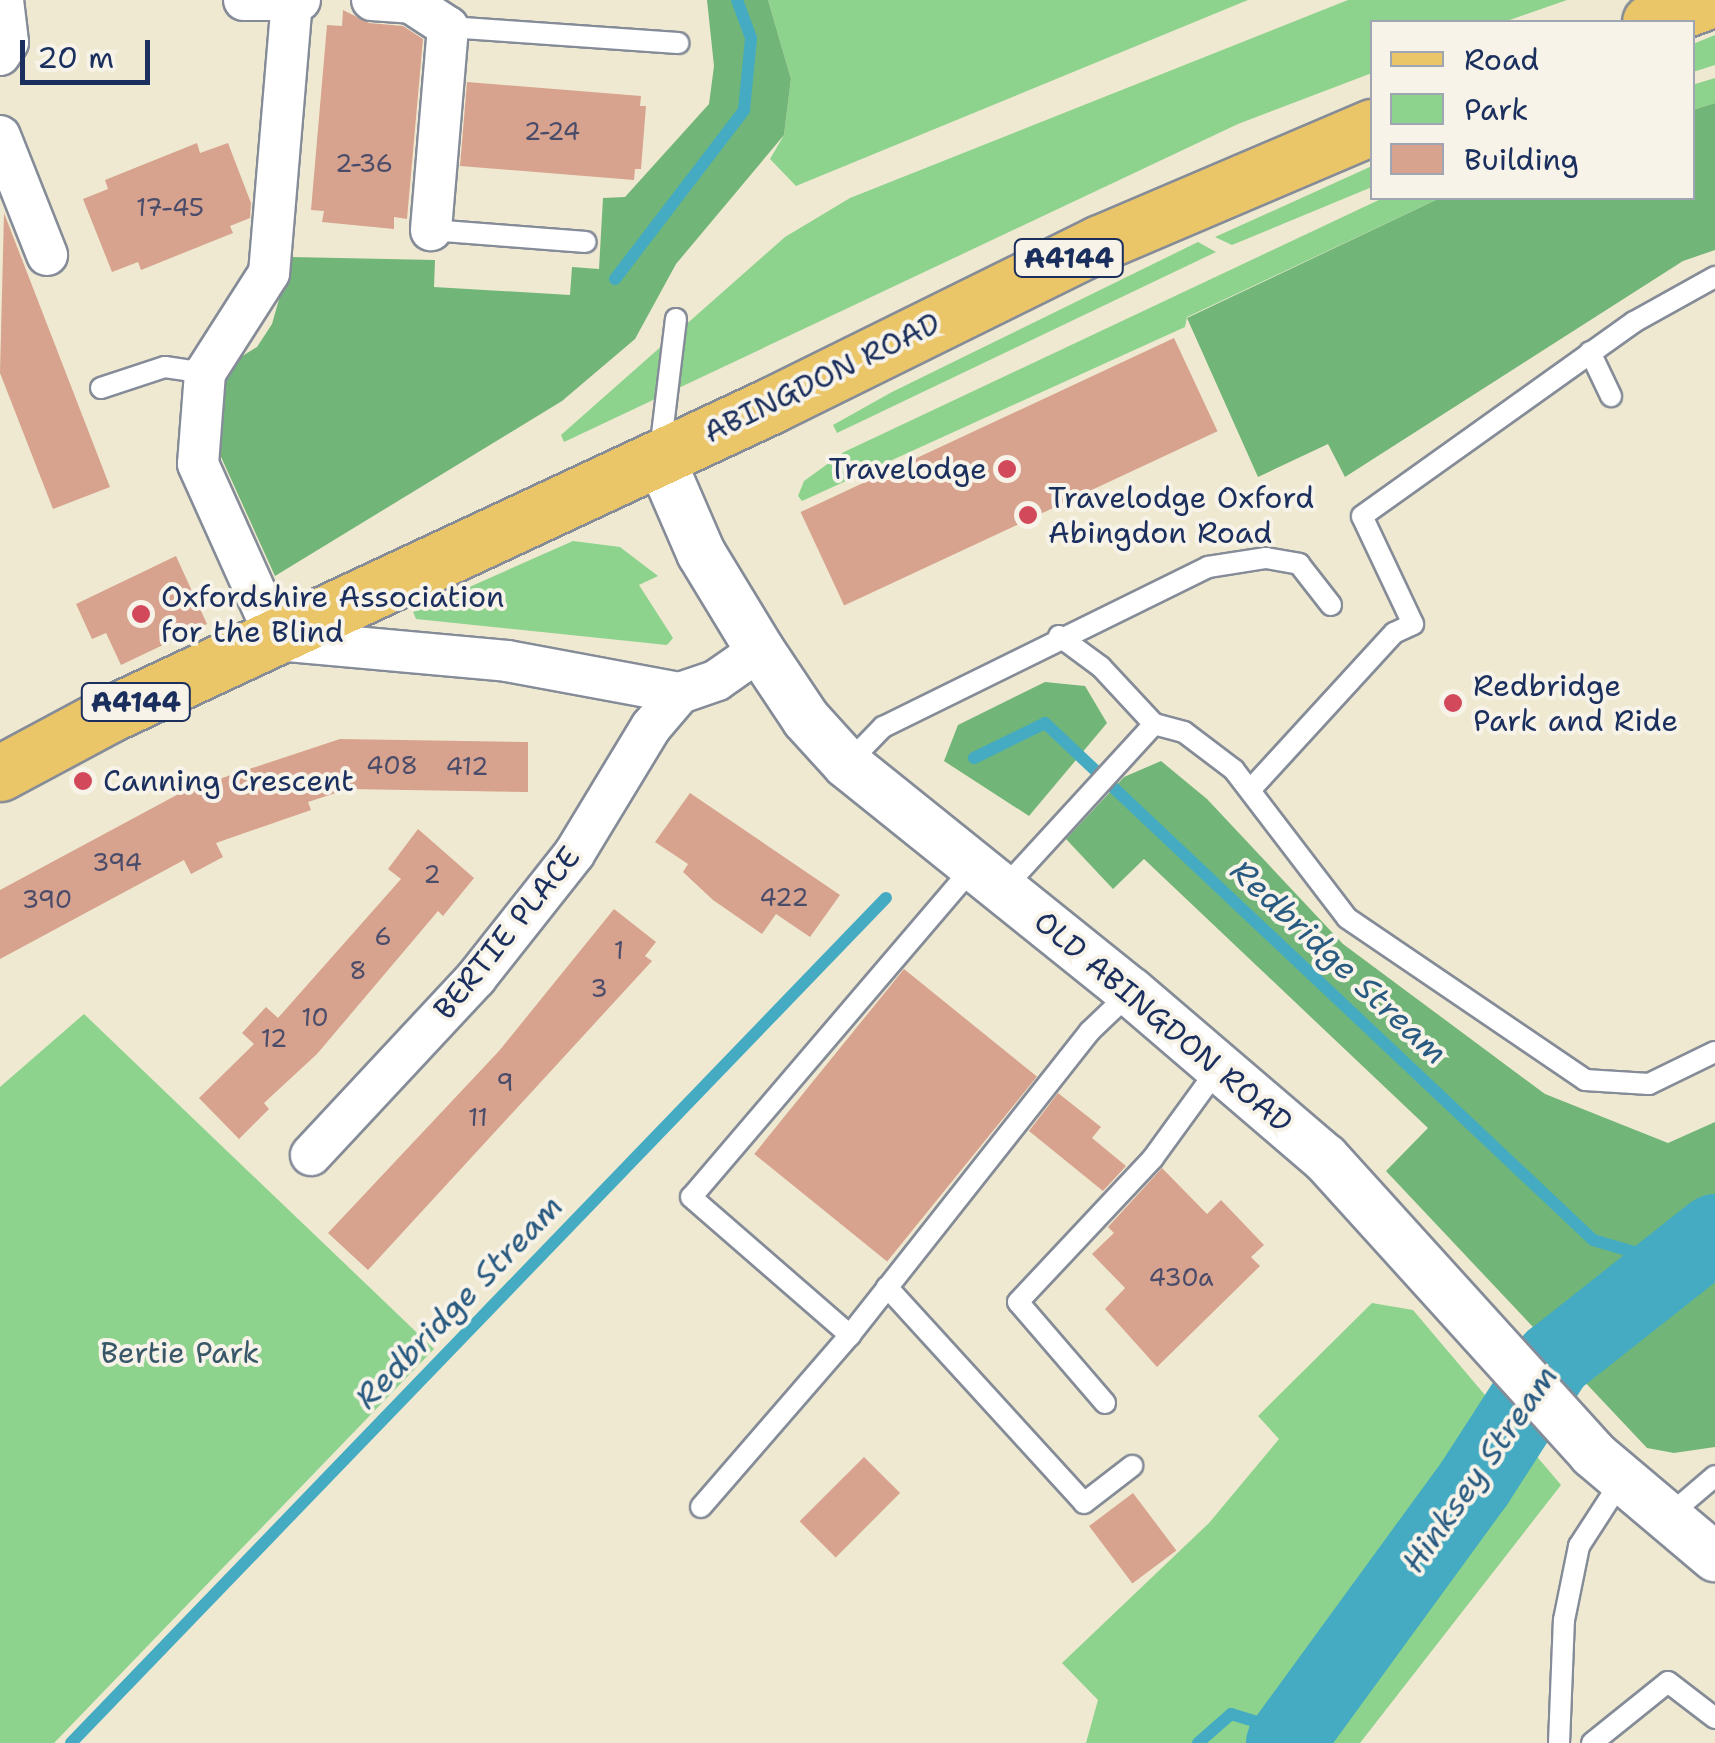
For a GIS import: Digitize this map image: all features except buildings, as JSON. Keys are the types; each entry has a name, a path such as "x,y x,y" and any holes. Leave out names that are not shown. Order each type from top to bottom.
{"main road":[{"path":"1655,20 1710,0"},
{"name":"ABINGDON ROAD","path":"0,773 110,714 277,640 1100,242 1370,128"}],"street":[{"path":"0,55 8,42 3,0"},
{"path":"244,0 295,1 269,273 205,373 198,464 277,640"},
{"path":"372,0 411,3 448,27 431,230"},
{"path":"0,136 47,255"},
{"name":"OLD ABINGDON ROAD","path":"659,456 701,553 760,650 806,720 847,764 1132,992 1325,1158 1485,1338 1607,1467 1715,1557"},
{"name":"ABINGDON ROAD","path":"277,640 507,661 680,693"},
{"path":"680,693 717,680 760,650"},
{"name":"BERTIE PLACE","path":"310,1155 476,978 574,854 651,727 680,693"}],"lane":[{"path":"448,27 678,43"},
{"path":"431,230 586,242"},
{"path":"1251,789 1394,633 1413,624 1362,516 1590,352 1715,277"},
{"path":"659,456 676,319"},
{"path":"1590,352 1612,396"},
{"path":"100,388 164,366 205,373"},
{"path":"847,764 883,727 1059,636 1208,567 1266,558 1299,564 1331,605"},
{"path":"1059,636 1101,667 1154,724 1184,732 1251,789 1348,918 1585,1080 1649,1084 1715,1052"},
{"path":"850,1335 691,1198 989,878 1051,834 1154,724"},
{"path":"700,1507 850,1335 1090,1031 1132,992"},
{"path":"1105,1403 1018,1302 1153,1158 1219,1067"},
{"path":"887,1287 1084,1502 1132,1466"},
{"path":"1559,1743 1564,1620 1578,1546 1607,1467"},
{"path":"1665,1518 1715,1476"},
{"path":"1592,1743 1668,1682 1715,1718"}],"green space":[{"path":"707,0 768,0 791,79 784,135 676,264 635,339 562,401 275,576 217,448 228,365 257,347 272,324 291,257 435,260 434,287 570,295 572,267 599,269 603,198 625,197 709,104 714,66"},
{"path":"768,0 1248,0 796,186 770,159 784,135 791,79"},
{"path":"1348,0 1567,0 1510,20 1370,20 1370,74 1238,124 564,442 561,435 785,237 850,198"},
{"path":"1715,35 1715,65 1695,71 1695,43"},
{"path":"1715,78 1715,103 1695,109 1695,84"},
{"path":"1715,103 1715,250 1683,261 1345,477 1328,444 1258,477 1187,318 1436,200 1695,200 1695,109"},
{"path":"1370,167 1370,188 1232,245 1215,237"},
{"path":"1379,200 1436,200 1187,317 1185,327 802,501 798,496 804,481 844,452"},
{"path":"1198,242 1216,252 837,433 833,425 892,392"},
{"path":"573,541 620,547 658,576 639,585 673,638 667,645 416,619 413,612"},
{"path":"1045,682 1085,686 1107,723 1029,816 944,761 958,725"},
{"path":"1161,761 1207,799 1343,944 1545,1094 1668,1143 1715,1122 1715,1447 1674,1453 1647,1448 1386,1171 1428,1128 1144,859 1113,889 1066,839 1124,777"},
{"name":"Bertie Park","path":"84,1014 434,1349 54,1743 0,1743 0,1087"},
{"path":"1372,1303 1413,1310 1561,1485 1360,1743 1086,1743 1098,1700 1062,1663 1209,1523 1279,1439 1258,1416"}],"waterway":[{"path":"615,279 744,110 751,38 737,0"},
{"name":"Redbridge Stream","path":"974,758 1045,723 1593,1240 1671,1263"},
{"name":"Redbridge Stream","path":"71,1743 886,898"},
{"name":"Hinksey Stream","path":"1285,1743 1474,1484 1554,1360 1715,1233"},
{"path":"1198,1743 1231,1714 1290,1732"}],"place":[{"name":"Travelodge","path":"1007,469"},
{"name":"Travelodge Oxford Abingdon Road","path":"1028,515"},
{"name":"Oxfordshire Association for the Blind","path":"141,614"},
{"name":"Redbridge Park and Ride","path":"1453,703"},
{"name":"Canning Crescent","path":"83,781"}]}
